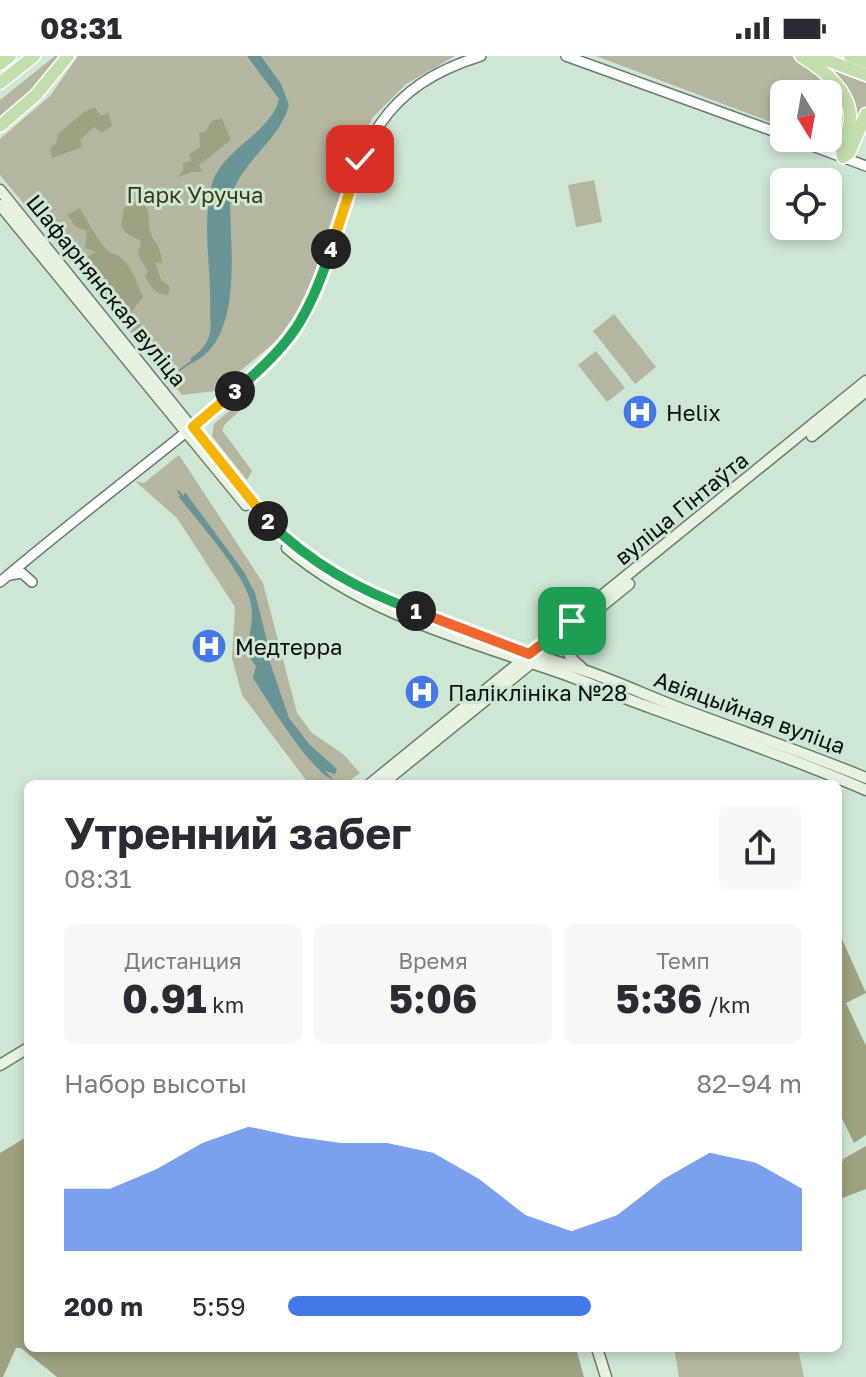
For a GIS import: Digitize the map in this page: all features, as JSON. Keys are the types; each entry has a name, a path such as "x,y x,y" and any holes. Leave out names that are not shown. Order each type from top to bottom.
{"highway":[{"path":"0,64 10,56"},
{"path":"0,83 34,56"},
{"path":"0,126 36,95 68,56"},
{"path":"801,56 834,81 844,99 849,121 842,148 843,157 849,153 866,114"},
{"path":"816,56 866,75"},
{"path":"850,56 866,62"}],"main road":[{"name":"Шафарнянская вуліца","path":"0,190 272,534 314,570 372,602 482,647 531,659"},
{"name":"Шафарнянская вуліца","path":"0,205 264,517 296,548 375,596 531,659"},
{"name":"вуліца Гінтаўта","path":"375,780 499,679 570,633 828,419 866,381"},
{"name":"вуліца Гінтаўта","path":"387,780 531,659 866,391"},
{"path":"570,633 567,647 569,657 586,671"},
{"path":"482,647 500,660 499,679"},
{"name":"Авіяцыйная вуліца","path":"531,659 586,671 743,732 758,742 866,790"},
{"name":"Авіяцыйная вуліца","path":"531,659 728,736 758,742 866,778"},
{"path":"728,736 732,731 743,732"},
{"path":"0,1065 24,1050"},
{"path":"0,1073 24,1058"},
{"path":"598,1352 606,1377"}],"street":[{"path":"3,579 270,361 298,330 319,287 360,159 383,119 401,99 428,78 481,56"},
{"path":"566,56 770,130"},
{"path":"829,152 866,166"},
{"path":"28,544 38,549"},
{"path":"3,579 22,573 32,582"}],"green space":[{"path":"55,56 64,56 50,75 0,119 0,100"},
{"name":"Парк Уручча","path":"78,56 455,56 406,84 373,117 353,155 308,293 281,337 216,391 182,395 0,175 0,139 50,96"},
{"path":"596,56 791,56 824,80 770,80 770,122"},
{"path":"824,67 866,83 866,108 853,129 842,105 842,80 830,80"},
{"path":"842,102 846,120 842,134"},
{"path":"95,107 101,116 108,113 112,126 102,133 94,127 80,140 82,147 52,158 50,148 56,144 58,134 84,112"},
{"path":"222,118 231,140 199,165 202,172 191,172 177,178 183,170 183,163 191,161 189,154 200,147 199,133 206,131 212,121"},
{"path":"594,180 602,222 576,227 568,185"},
{"path":"137,200 148,211 149,229 162,258 162,263 155,262 161,280 170,287 168,295 156,292 149,283 145,276 148,272 138,255 141,241 126,233 121,225 124,208"},
{"path":"80,208 105,248 124,261 136,281 143,297 130,314 143,328 136,334 88,278 92,275 89,272 94,263 87,257 96,252 85,248 87,231 76,227 67,215"},
{"path":"614,314 656,367 635,384 593,331"},
{"path":"596,351 625,388 607,402 578,365"},
{"path":"240,402 244,407 222,430 252,471 247,480 212,436 214,424"},
{"path":"179,455 263,583 297,713 312,733 343,754 360,773 350,780 306,780 242,695 232,658 235,607 177,518 135,481 144,483"},
{"path":"842,939 866,993 846,1003 866,1046 866,1135 854,1143 842,1118"},
{"path":"24,1138 24,1350 16,1348 3,1377 0,1377 0,1153"},
{"path":"866,1146 866,1189 842,1198 842,1164 843,1159"},
{"path":"26,1352 577,1352 584,1377 57,1377"},
{"path":"675,1352 799,1352 804,1377 679,1377"}],"water":[{"path":"247,56 261,56 281,84 289,105 277,130 235,186 230,200 232,266 227,313 220,334 209,351 192,363 190,359 204,347 210,330 207,216 212,184 225,161 267,121 279,99"},
{"path":"185,492 244,572 255,593 269,649 267,654 289,718 309,744 337,769 335,774 325,771 334,780 302,751 253,678 256,666 246,653 252,616 247,592 231,563 178,496 183,497"}],"waterway":[{"path":"180,370 191,362"},
{"path":"178,491 184,498"}],"place":[{"name":"Helix","path":"640,412"},
{"name":"Медтерра","path":"209,646"},
{"name":"Паліклініка №28","path":"422,692"}],"route":[{"path":"360,159 319,287 298,330 270,361 193,427 251,502 284,537 353,585 529,654 572,621"}]}
